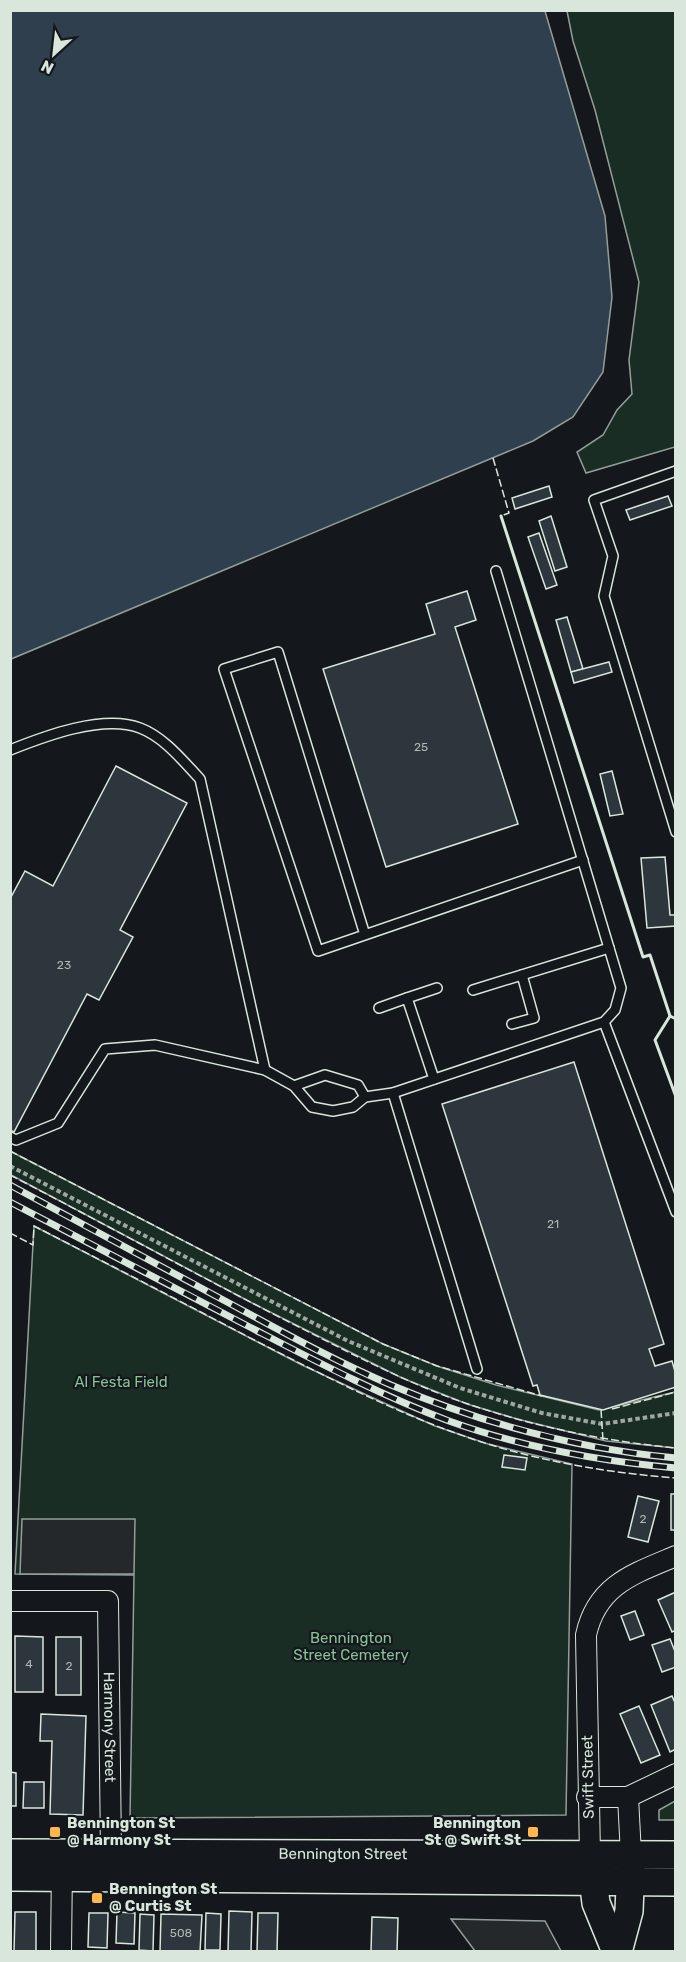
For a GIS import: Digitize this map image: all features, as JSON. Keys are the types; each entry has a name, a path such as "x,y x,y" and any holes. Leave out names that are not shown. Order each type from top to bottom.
{"main road":[{"name":"Bennington Street","path":"10,1877 111,1852 591,1868"},
{"name":"Bennington Street","path":"10,1853 62,1865 591,1868 631,1868 675,1855"},
{"name":"Swift Street","path":"591,1868 596,1903 617,1952"},
{"name":"Bennington Street","path":"631,1868 675,1882"},
{"name":"Swift Street","path":"617,1952 629,1911 631,1868"}],"street":[{"name":"Swift Street","path":"591,1868 587,1797 586,1635 591,1616 600,1600 633,1573 675,1556"},
{"name":"Harmony Street","path":"10,1601 108,1601 111,1852"},
{"path":"587,1797 628,1797 675,1774"},
{"name":"Swift Street","path":"628,1797 631,1868"},
{"path":"61,1952 62,1865"}],"lane":[{"path":"675,471 594,500 612,556 604,596 675,832"},
{"path":"10,1137 16,1140 58,1123 105,1049 155,1045 265,1070 294,1086 312,1107 333,1111 352,1107 365,1097 393,1093 604,1022 615,1010 621,988 496,571"},
{"path":"364,935 278,652 224,669 318,951 583,860"},
{"path":"10,750 52,733 108,724 140,728 175,751 200,779 265,1070"},
{"path":"473,990 609,948"},
{"path":"512,1024 534,1018 522,975"},
{"path":"379,1008 437,988"},
{"path":"407,998 434,1079"},
{"path":"604,1022 675,1212"},
{"path":"294,1086 325,1075 358,1085 365,1097"},
{"path":"393,1093 477,1369"}],"path":[{"path":"10,1166 348,1341 460,1388 542,1413 602,1424 675,1413"}],"green space":[{"path":"567,11 676,11 675,447 586,473 577,452 603,435 617,410 632,394 629,360 639,282 595,110 573,41"},
{"path":"10,1151 383,1344 437,1366 496,1385 599,1410 675,1392 675,1448 606,1441 517,1419 467,1404 402,1378 254,1304 11,1175"},
{"name":"Bennington Street Cemetery","path":"34,1226 302,1365 435,1426 488,1444 572,1464 566,1815 130,1818 134,1575 15,1574"},
{"path":"675,1801 675,1820 659,1820 659,1810"}],"shaded area":[{"path":"22,1519 135,1519 134,1574 20,1574"},
{"path":"451,1919 545,1921 561,1951 475,1951"}],"water":[{"path":"11,10 545,11 605,216 612,297 603,372 573,417 533,441 11,659"}],"building":[{"path":"549,486 552,497 515,509 512,498"},
{"path":"668,496 672,506 630,520 626,510"},
{"path":"551,516 567,567 555,571 539,521"},
{"path":"539,533 557,585 546,589 528,537"},
{"path":"467,591 476,620 455,627 518,824 386,867 323,669 435,634 426,604"},
{"path":"567,617 583,669 571,672 556,620"},
{"path":"609,662 612,672 574,683 571,672"},
{"path":"116,766 187,803 120,930 133,937 99,1000 87,994 14,1132 10,1130 10,899 25,871 53,886"},
{"path":"612,771 623,814 610,816 600,774"},
{"path":"665,857 670,915 676,915 676,926 647,928 641,858"},
{"path":"574,1062 664,1344 649,1349 655,1366 672,1361 676,1375 676,1387 603,1410 540,1395 537,1385 533,1386 442,1104"},
{"path":"504,1455 527,1458 525,1470 502,1467"},
{"path":"671,1494 676,1494 676,1530 671,1530"},
{"path":"638,1496 659,1501 648,1542 628,1537"},
{"path":"676,1592 676,1630 672,1632 658,1600"},
{"path":"635,1611 644,1635 630,1640 621,1616"},
{"path":"15,1636 43,1637 43,1692 15,1692"},
{"path":"56,1637 81,1637 81,1695 56,1695"},
{"path":"670,1639 676,1654 676,1667 662,1672 652,1645"},
{"path":"672,1696 676,1705 676,1749 670,1752 651,1705"},
{"path":"639,1706 660,1755 641,1763 620,1714"},
{"path":"41,1714 86,1716 83,1815 50,1814 52,1741 40,1741"},
{"path":"10,1772 16,1773 16,1806 10,1806"},
{"path":"24,1782 44,1782 44,1808 23,1808"},
{"path":"229,1911 252,1912 251,1952 228,1952"},
{"path":"15,1912 36,1912 36,1952 14,1952"},
{"path":"117,1912 135,1913 134,1944 116,1943"},
{"path":"89,1913 108,1913 107,1948 88,1947"},
{"path":"206,1913 221,1914 220,1950 205,1950"},
{"path":"258,1913 278,1913 277,1952 257,1952"},
{"path":"140,1914 154,1915 153,1951 139,1950"},
{"path":"161,1914 202,1915 200,1952 160,1952"},
{"path":"372,1917 398,1918 397,1952 371,1952"}],"railway":[{"path":"10,1185 301,1342 425,1399 495,1422 567,1441 676,1458"},
{"path":"10,1202 317,1362 449,1421 561,1452 676,1468"}],"fence":[{"path":"493,458 509,513 501,516"},
{"path":"10,1151 383,1344 437,1366 542,1396"},
{"path":"10,1175 263,1308 424,1387 468,1404 545,1426 596,1437 676,1448"},
{"path":"10,1233 33,1245 34,1226 341,1384 428,1423 511,1451 557,1462 676,1478"},
{"path":"612,1409 676,1392"},
{"path":"601,1410 603,1440"}],"wall":[{"path":"501,516 643,957 650,955 670,1016 676,1019"},
{"path":"670,1016 655,1040 676,1097"}],"place":[{"name":"Bennington St @ Harmony St","path":"55,1832"},
{"name":"Bennington St @ Swift St","path":"533,1832"},
{"name":"Bennington St @ Curtis St","path":"97,1898"}],"park label":[{"name":"Al Festa Field","path":"121,1382"}]}
